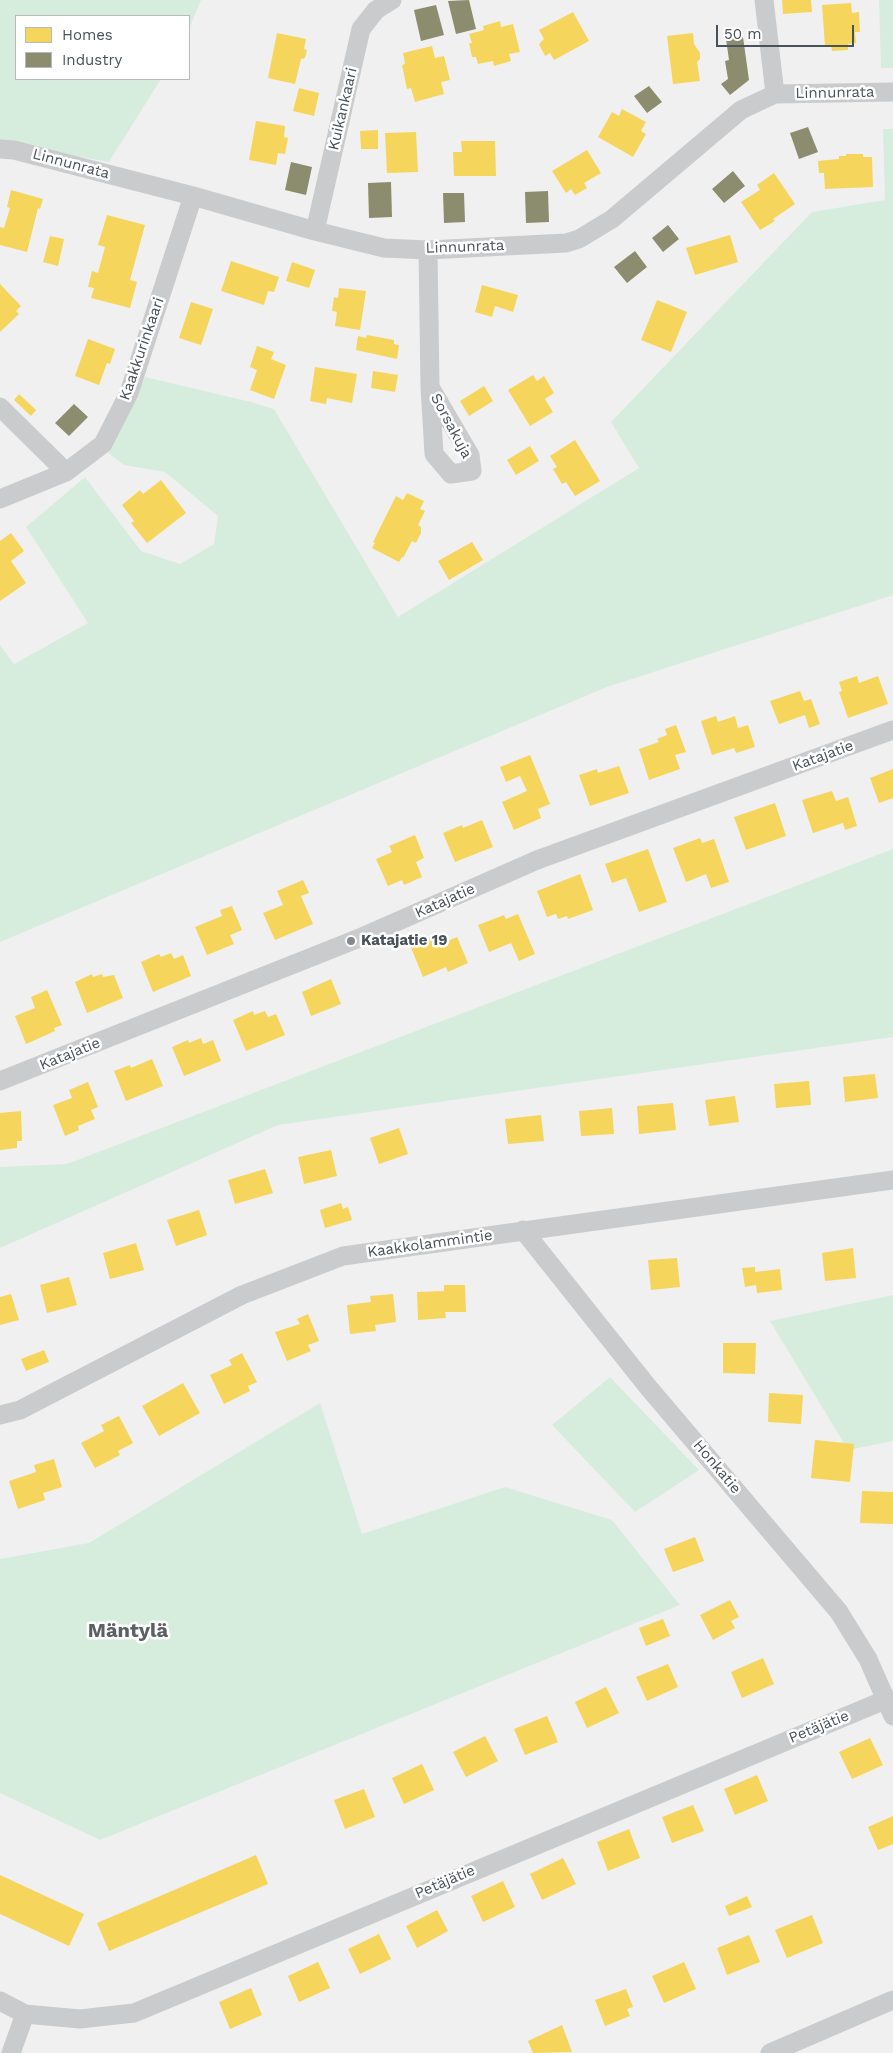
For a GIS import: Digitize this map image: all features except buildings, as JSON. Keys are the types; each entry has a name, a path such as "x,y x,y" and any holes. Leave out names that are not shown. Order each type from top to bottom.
{"street":[{"name":"Kuikankaari","path":"315,231 361,29 376,10 392,0"},
{"path":"764,0 775,94"},
{"name":"Linnunrata","path":"0,149 14,150 193,196 315,231 384,248 428,250 566,243 579,239 612,218 741,110 775,94 893,92"},
{"name":"Kaakkurinkaari","path":"0,500 66,472 103,444 129,393 193,196"},
{"name":"Sorsakuja","path":"428,250 430,387"},
{"path":"0,407 66,472"},
{"name":"Katajatie","path":"0,1081 362,937 537,860 893,730"},
{"name":"Kaakkolammintie","path":"0,1415 20,1410 242,1295 343,1256 893,1180"},
{"name":"Honkatie","path":"523,1230 648,1387 839,1612 868,1659 889,1708"},
{"name":"Petäjätie","path":"0,2001 25,2014 80,2019 134,2013 889,1708"},
{"path":"770,2053 893,2000"},
{"path":"11,2053 25,2014"}],"green space":[{"path":"0,0 201,0 190,27 190,15 15,15 15,80 160,80 109,162 0,143"},
{"path":"879,0 893,0 893,68 881,68"},
{"path":"883,129 893,129 893,595 607,687 0,942 0,645 14,664 88,623 26,527 85,477 141,551 180,564 214,544 218,516 165,472 124,465 108,453 145,377 274,409 398,617 639,468 611,422 812,212 885,200"},
{"path":"893,849 893,1037 278,1125 0,1248 0,1167 67,1164"},
{"path":"893,1295 893,1441 848,1450 770,1321"},
{"path":"610,1377 699,1470 635,1512 552,1425"},
{"path":"320,1403 362,1534 505,1487 612,1520 680,1605 100,1840 0,1793 0,1559 89,1543"}],"place":[{"name":"Katajatie 19","path":"351,941"}],"district":[{"name":"Mäntylä","path":"128,1631"}]}
